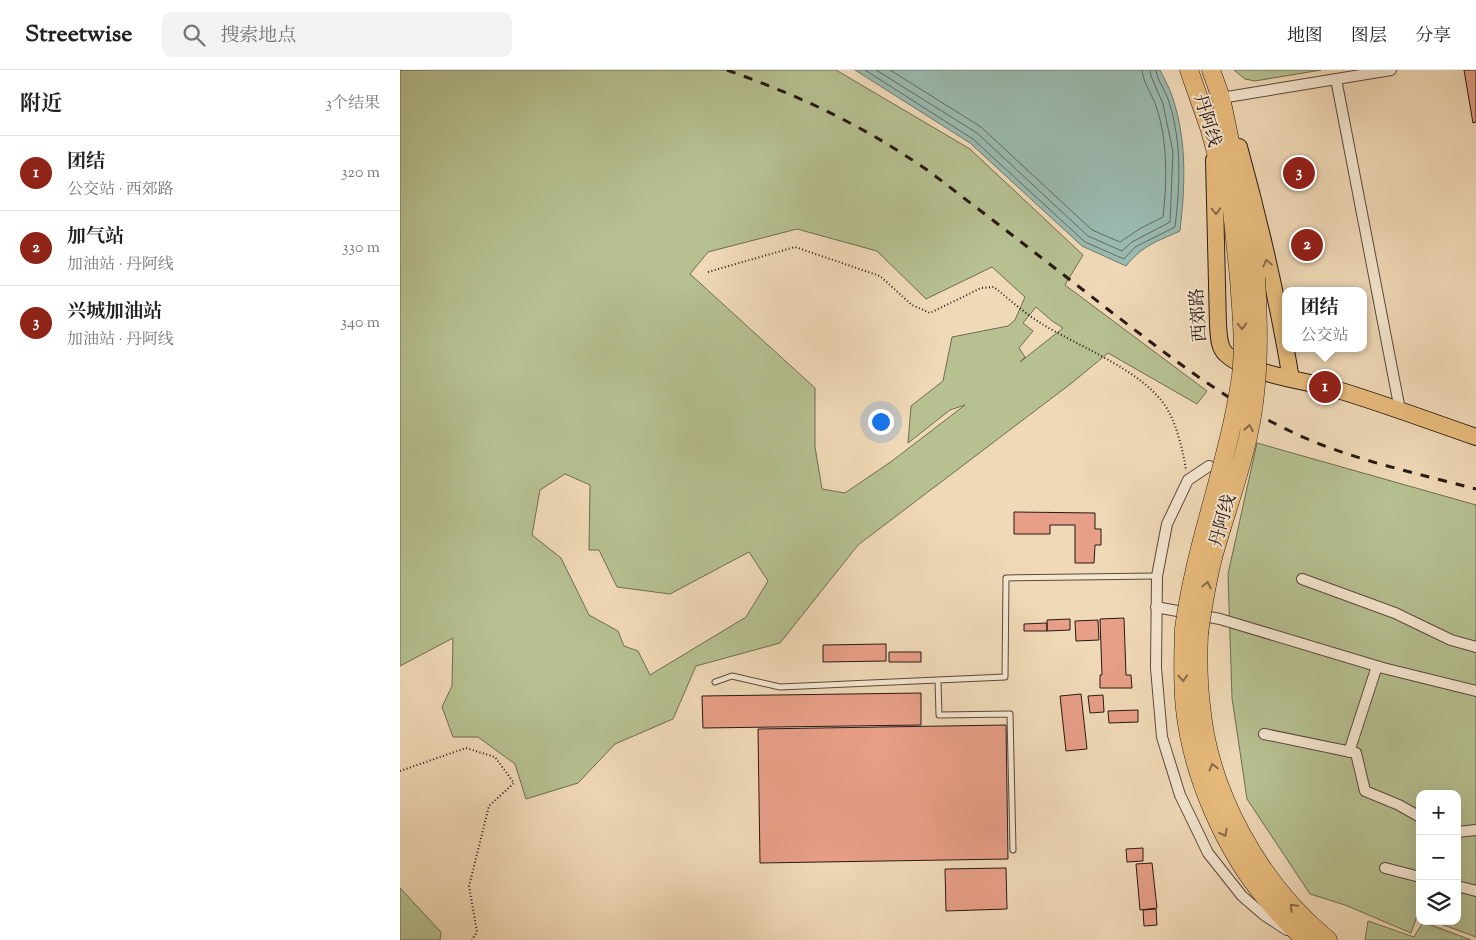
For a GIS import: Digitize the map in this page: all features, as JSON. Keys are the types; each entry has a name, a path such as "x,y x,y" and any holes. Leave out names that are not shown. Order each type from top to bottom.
{"highway":[{"name":"丹阿线","path":"1188,70 1209,127 1232,210 1248,278"},
{"name":"丹阿线","path":"1211,70 1220,98 1252,246 1242,332 1241,375 1231,434 1190,589 1192,631 1198,668 1202,715 1216,778 1231,814 1256,858 1282,894 1312,927 1328,940"},
{"path":"1218,70 1220,98"},
{"name":"丹阿线","path":"1192,631 1182,668 1185,710 1202,782 1216,819 1240,862 1267,901 1304,940"}],"main road":[{"path":"1220,98 1236,136 1250,187 1282,327"},
{"name":"西郊路","path":"1209,127 1215,170 1218,325 1220,342 1224,352 1234,360 1251,367 1291,379 1336,389 1476,437"},
{"path":"1287,352 1291,379"}],"street":[{"path":"1220,98 1391,70"},
{"path":"1336,79 1400,410"},
{"path":"1209,466 1188,480 1167,524 1157,576 1156,668 1162,738 1180,795 1208,853 1242,896 1264,915 1304,940"},
{"path":"1302,579 1395,614 1451,640 1476,647"},
{"path":"1156,607 1220,619 1377,666 1476,691"},
{"path":"1349,752 1377,666"},
{"path":"1264,734 1356,754 1366,791 1416,815"},
{"path":"1461,832 1476,830"},
{"path":"1385,868 1416,875"},
{"path":"1461,887 1476,891"}],"lane":[{"path":"715,682 732,676 780,687 1005,677 1006,578 1157,576"},
{"path":"938,680 940,715 1010,714 1013,850"}],"path":[{"path":"708,272 795,247 880,276 912,305 930,312 981,288 994,287 1039,322 1129,373 1154,393 1169,412 1184,456 1188,480"},
{"path":"400,771 466,748 496,757 514,783 489,806 469,886 477,932 472,940"}],"green space":[{"path":"400,70 836,70 970,149 1083,255 1065,285 1207,391 1197,404 1108,353 1073,382 858,545 780,643 696,666 673,719 615,744 578,783 526,799 515,764 478,737 453,737 442,707 452,686 453,638 400,666","holes":["797,229 877,251 926,299 992,267 1025,297 1015,320 1008,326 952,337 943,381 911,406 908,443 950,410 965,405 892,461 845,493 822,489 815,447 815,388 690,274 708,252","1036,307 1063,328 1020,362 1025,357 1019,348 1033,331 1023,323","565,474 590,485 589,550 599,550 617,587 670,594 749,552 768,581 746,617 650,675 638,651 624,646 618,631 589,615 561,558 532,535 540,490"]},
{"path":"1234,70 1321,70 1255,81 1245,79"},
{"path":"1257,443 1476,505 1476,937 1444,925 1461,925 1461,790 1416,790 1416,919 1411,933 1345,905 1310,894 1247,799 1232,698 1228,574"},
{"path":"400,888 441,932 440,940 400,940"},
{"path":"1368,921 1414,937 1421,925 1431,925 1471,940 1365,940"}],"water":[{"path":"855,70 1160,70 1173,98 1183,150 1184,182 1180,231 1144,249 1126,266 1082,246 970,143"}],"building":[{"path":"1464,70 1476,70 1476,122 1473,123"},
{"path":"1014,512 1095,513 1095,529 1101,529 1101,545 1095,545 1094,563 1075,563 1075,525 1050,525 1050,534 1014,534"},
{"path":"1124,618 1126,675 1131,675 1132,688 1100,688 1100,675 1102,675 1100,619"},
{"path":"1070,619 1070,630 1047,631 1047,620"},
{"path":"1098,620 1099,640 1076,641 1075,621"},
{"path":"1047,623 1047,631 1024,631 1024,624"},
{"path":"886,644 886,661 823,662 823,645"},
{"path":"889,652 921,652 921,662 889,662"},
{"path":"921,693 921,725 703,728 702,696"},
{"path":"1081,694 1087,749 1066,751 1060,696"},
{"path":"1103,695 1104,712 1090,713 1088,696"},
{"path":"1138,710 1138,722 1109,723 1108,711"},
{"path":"1006,725 1008,859 760,863 758,729"},
{"path":"1143,848 1143,861 1127,862 1126,849"},
{"path":"1152,863 1157,908 1140,910 1136,864"},
{"path":"1006,868 1007,909 946,911 945,869"},
{"path":"1156,909 1157,925 1144,926 1143,910"}],"railway":[{"path":"727,70 818,107 890,146 930,172 1175,360 1220,392 1267,420 1314,442 1359,458 1476,489"}],"place":[{"name":"兴城加油站","path":"1299,173"},
{"name":"加气站","path":"1307,245"},
{"name":"团结","path":"1325,387"}]}
